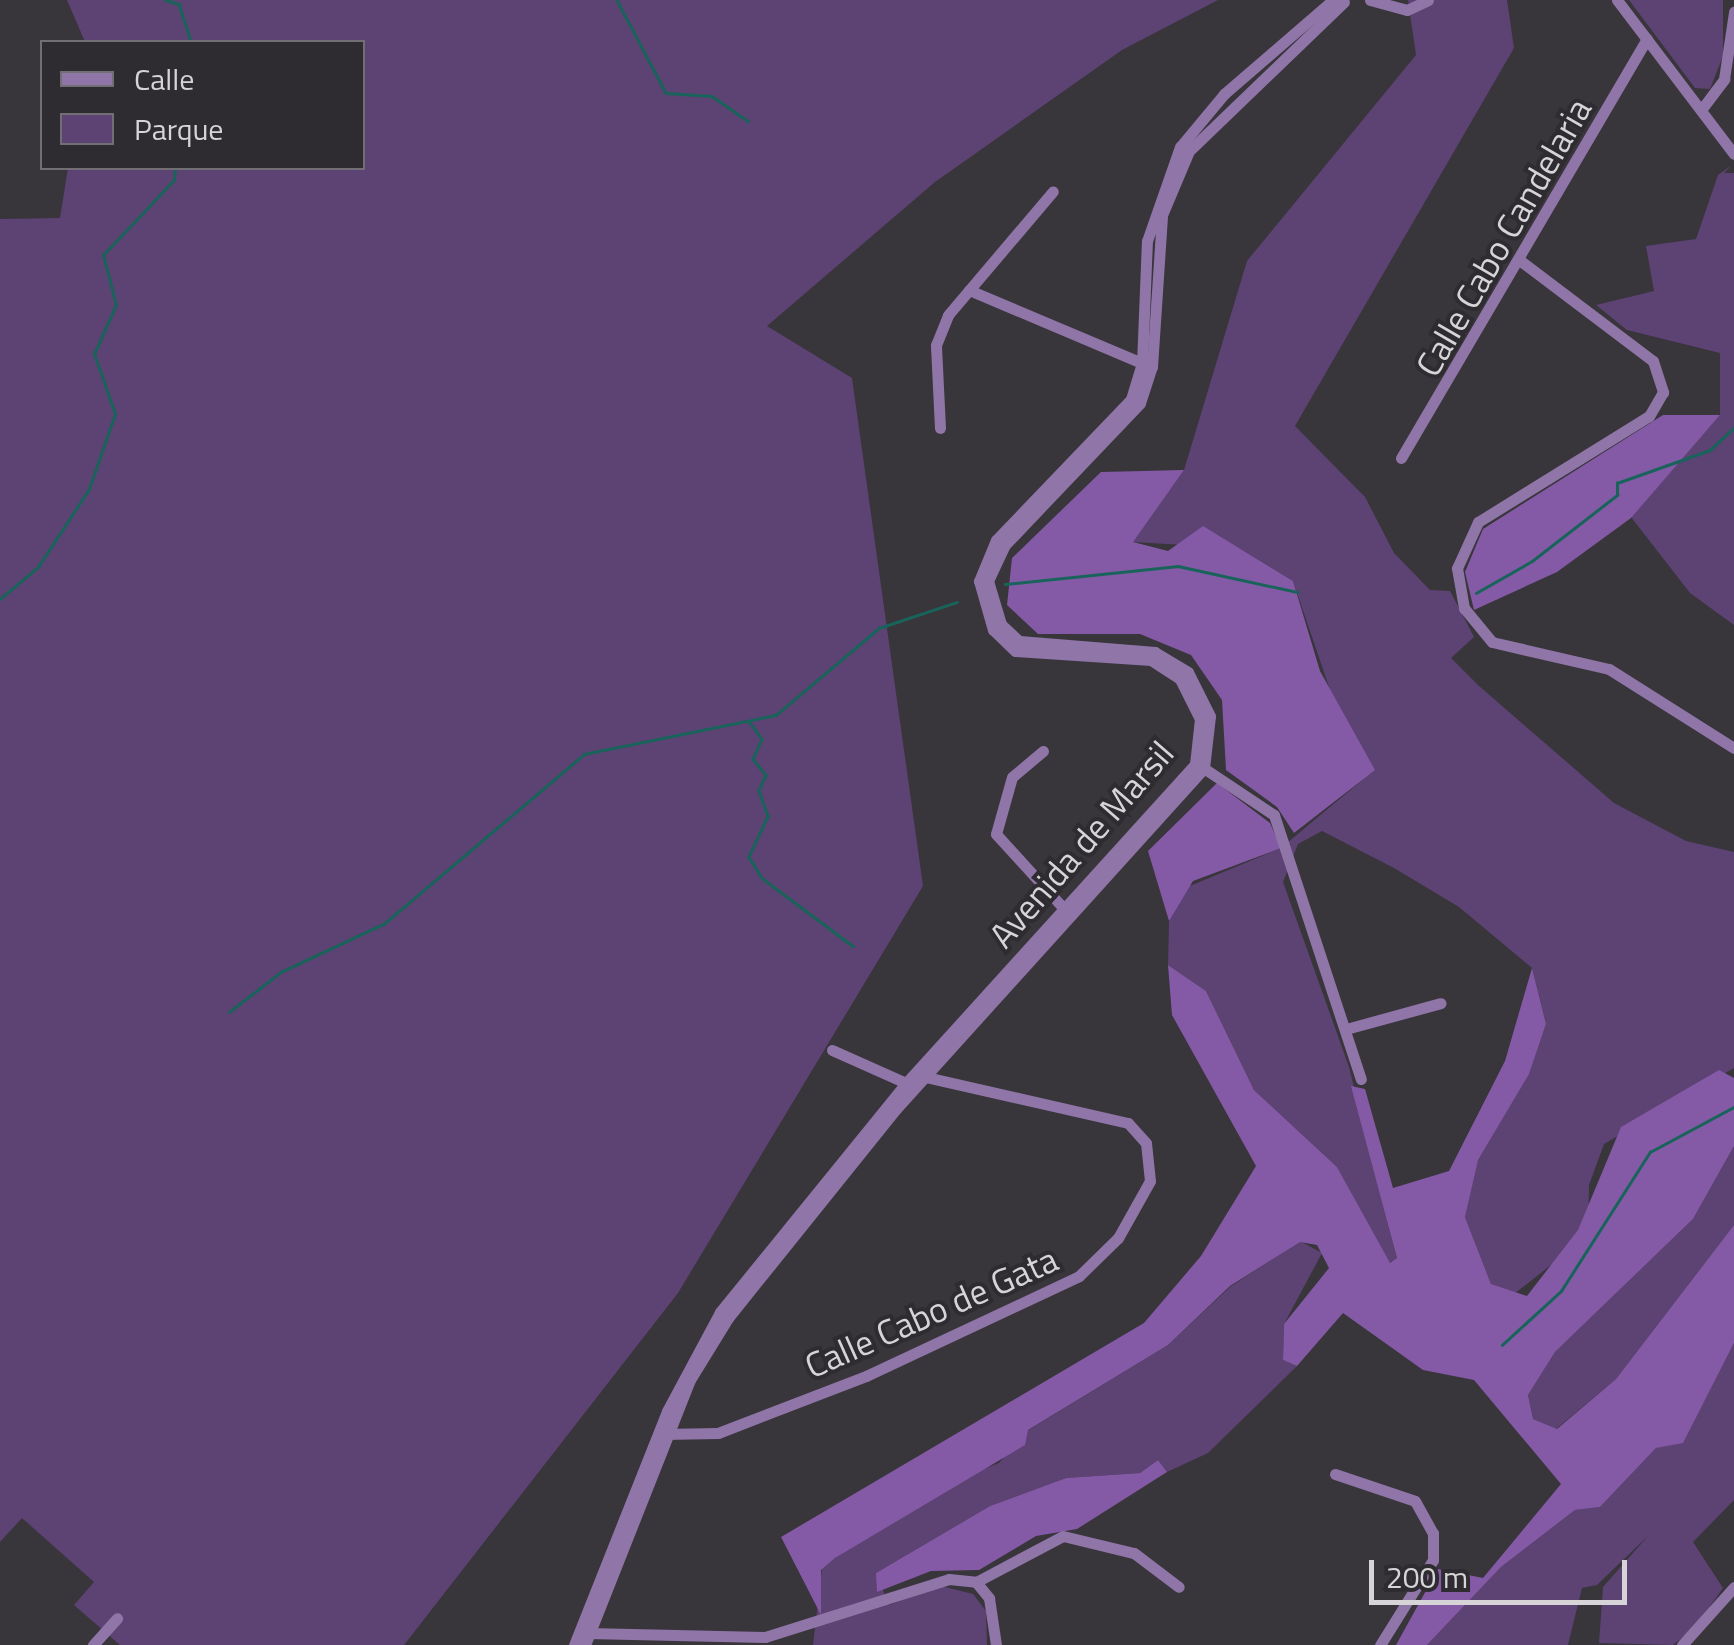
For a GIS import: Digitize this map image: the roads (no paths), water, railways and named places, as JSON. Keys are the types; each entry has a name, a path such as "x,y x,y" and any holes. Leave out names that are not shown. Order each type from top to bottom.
{"street":[{"path":"1339,1 1368,0 1406,10 1428,0"},
{"path":"1618,0 1734,154"},
{"name":"Avenida de Marsil","path":"574,1645 585,1637 662,1435 720,1312 906,1083 1200,766 1200,719 1180,679 1129,657 1031,657 992,630 980,594 996,540 1120,416 1147,365 1147,241 1166,170 1224,94 1339,1"},
{"path":"1701,110 1724,79 1734,12"},
{"name":"Calle Cabo Candelaria","path":"1401,458 1522,262 1647,39"},
{"path":"940,428 936,345 969,290 1054,191"},
{"path":"1522,262 1653,361 1663,392 1649,416 1478,522 1457,568 1464,608 1492,642 1609,669 1734,748"},
{"path":"969,290 1147,365"},
{"path":"1043,752 1012,777 996,834 1066,912"},
{"path":"1200,766 1274,815 1361,1079"},
{"name":"Avenida de Marsil","path":"662,1435 728,1318 1066,912"},
{"path":"1346,1030 1441,1003"},
{"path":"832,1050 906,1083"},
{"name":"Calle Cabo de Gata","path":"662,1435 718,1433 866,1376 1079,1276 1118,1238 1150,1181 1146,1142 1128,1123 925,1077"},
{"path":"1335,1474 1415,1501 1433,1533 1433,1560 1380,1645"},
{"path":"585,1637 765,1638 822,1626 921,1581 976,1582 1063,1536 1134,1553 1179,1587"},
{"path":"976,1582 998,1618 996,1645"},
{"path":"1682,1645 1734,1586"},
{"path":"93,1645 117,1618"}],"waterway":[{"path":"166,0 179,4 190,40"},
{"path":"617,0 666,93 712,96 748,121"},
{"path":"0,599 38,567 89,489 115,414 94,354 116,305 103,255 174,180 175,170"},
{"path":"1476,593 1532,561 1617,495 1617,483 1710,450 1734,428"},
{"path":"1005,584 1178,566 1297,592"},
{"path":"229,1012 281,972 385,923 584,754 776,715 879,628 957,602"},
{"path":"749,721 762,739 753,759 766,775 759,791 768,816 749,857 762,878 853,946"},
{"path":"1502,1345 1561,1291 1650,1152 1734,1107"}]}
